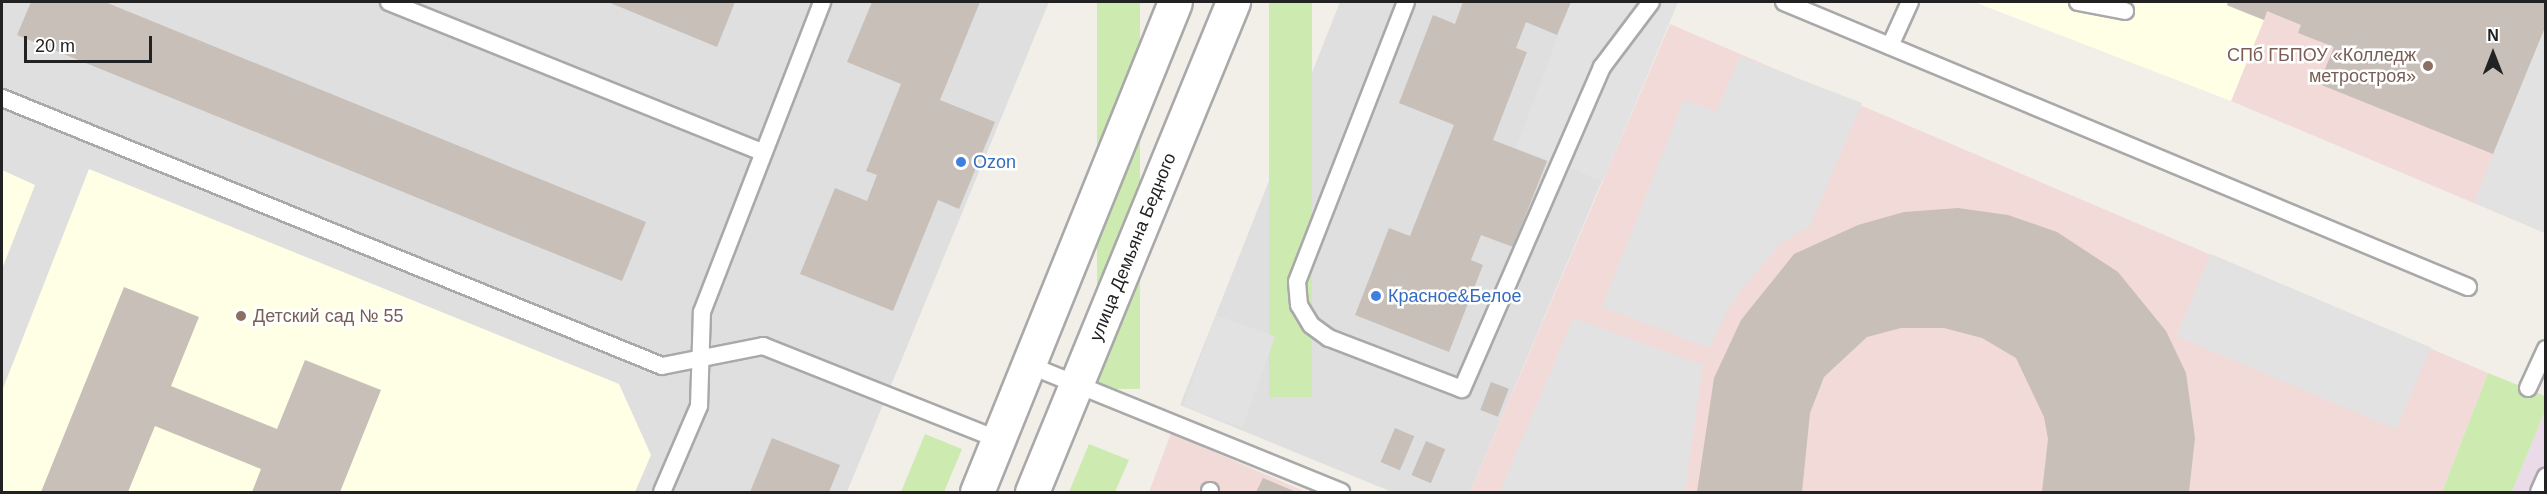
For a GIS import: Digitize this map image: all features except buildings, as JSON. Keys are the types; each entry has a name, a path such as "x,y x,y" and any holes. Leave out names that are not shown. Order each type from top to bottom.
{"street":[{"path":"977,492 1175,2"},
{"name":"улица Демьяна Бедного","path":"1032,492 1233,2"}],"lane":[{"path":"389,2 763,152"},
{"path":"662,492 699,406 702,312 822,2"},
{"path":"1406,2 1297,282 1299,305 1311,325 1329,338 1462,389 1602,67 1651,2"},
{"path":"1784,2 2468,287"},
{"path":"1890,46 1910,2"},
{"path":"2078,2 2125,11"},
{"path":"2,98 662,366 763,346 999,440"},
{"path":"2528,388 2546,349"},
{"path":"1029,365 1341,492"},
{"path":"2539,492 2546,476"}],"shaded area":[{"path":"2,2 1049,2 847,492 2,492"},
{"path":"1340,2 1678,2 1470,492 1392,492 1180,405"},
{"path":"1571,2 1678,2 1603,181 1516,148"},
{"path":"1974,2 2228,2 2227,6 2264,20 2231,101"},
{"path":"2228,2 2545,2 2545,233 2231,101 2263,20 2227,5"},
{"path":"1670,24 2488,373 2442,492 1470,492"},
{"path":"2545,25 2545,233 2474,202"},
{"path":"1740,56 1862,103 1810,226 1780,244 1745,285 1728,309 1709,348 1602,307 1684,99 1716,112"},
{"name":"Детский сад № 55","path":"89,169 619,384 651,455 635,492 2,492 2,391"},
{"path":"2,170 35,185 2,269"},
{"path":"2211,254 2431,347 2396,429 2176,336"},
{"path":"1216,315 1275,337 1242,428 1183,406"},
{"path":"1573,318 1703,365 1685,492 1500,492"},
{"path":"2545,411 2545,492 2512,492"},
{"path":"1171,433 1306,492 1149,492"}],"green space":[{"path":"1097,2 1140,2 1140,389 1097,389"},
{"path":"1269,2 1312,2 1312,397 1269,397"},
{"path":"2488,373 2545,396 2545,411 2512,492 2442,492"},
{"path":"925,434 962,449 944,492 901,492"},
{"path":"1089,444 1129,460 1115,492 1069,492"}],"place":[{"name":"СПб ГБПОУ «Колледж метростроя»","path":"2428,66"},
{"name":"Ozon","path":"961,162"},
{"name":"Красное&Белое","path":"1376,296"},
{"name":"Детский сад № 55","path":"241,316"}]}
